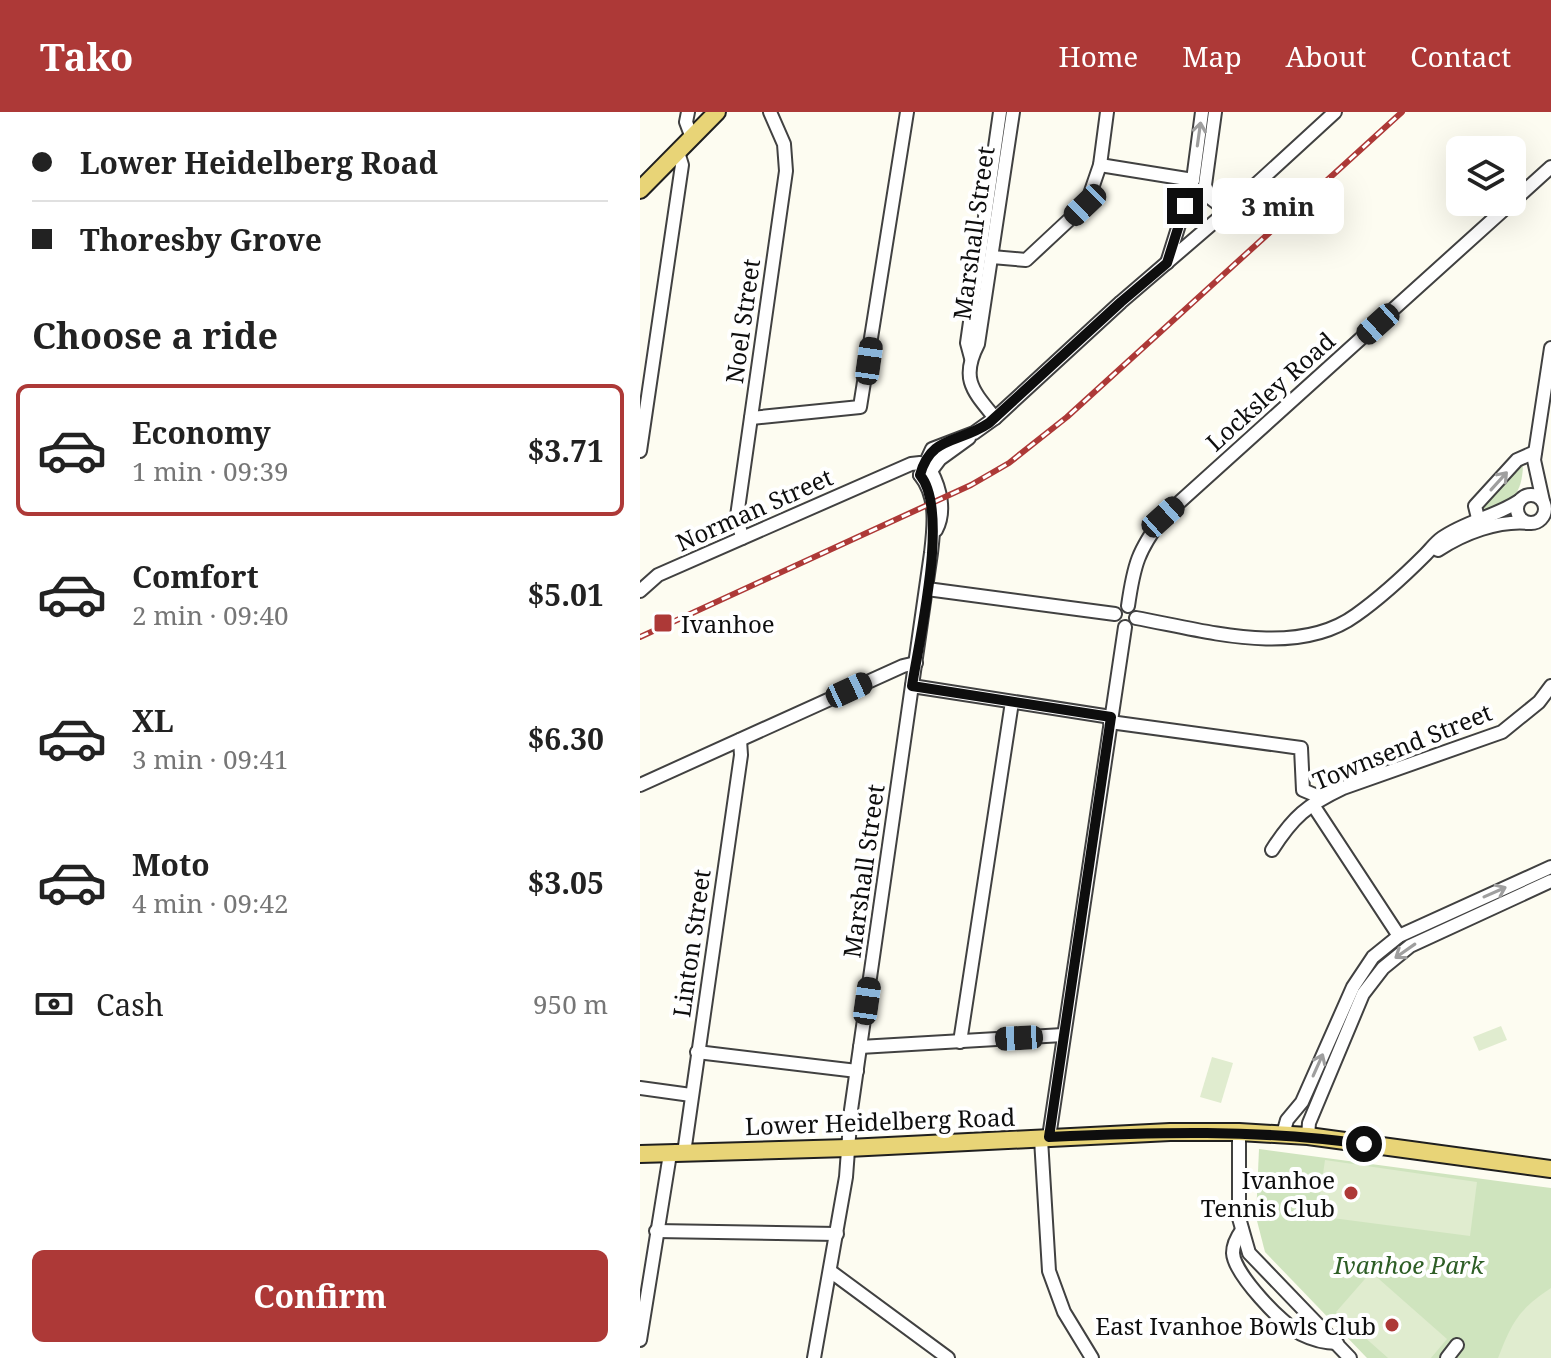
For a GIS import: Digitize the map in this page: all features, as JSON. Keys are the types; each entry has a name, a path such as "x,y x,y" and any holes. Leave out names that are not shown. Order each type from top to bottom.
{"main road":[{"path":"640,190 717,112"},
{"name":"Lower Heidelberg Road","path":"640,1154 848,1148 1179,1131 1308,1136 1551,1169"}],"street":[{"path":"688,112 686,122 692,138"},
{"name":"Noel Street","path":"742,538 737,516 786,171 784,144 770,112"},
{"path":"751,418 860,407 907,112"},
{"name":"Marshall Street","path":"971,358 967,343 1000,112"},
{"name":"Marshall Street","path":"995,418 971,385 969,373 971,358 978,344 1013,112"},
{"path":"992,257 1026,260 1085,205 1100,165 1107,112"},
{"path":"1167,263 1193,180 1202,112"},
{"path":"1215,112 1205,185 1209,197 1227,211"},
{"path":"925,470 995,418 1335,112"},
{"path":"640,451 682,165 678,152"},
{"path":"1100,165 1193,180"},
{"name":"Locksley Road","path":"1128,606 1141,546 1163,517 1549,173"},
{"path":"1533,522 1518,516 1520,500 1535,456 1551,348"},
{"path":"884,476 903,459 974,433"},
{"path":"925,470 932,449 944,443"},
{"path":"1533,522 1545,513 1546,503 1535,456"},
{"path":"1478,518 1475,506 1517,460 1535,456"},
{"name":"Norman Street","path":"640,591 658,575 913,463 925,470"},
{"name":"Marshall Street","path":"814,1358 846,1177 860,1047 934,533 932,501 925,470"},
{"path":"1136,618 1248,636 1280,639 1313,636 1357,615 1442,538 1531,494 1546,503"},
{"path":"1428,553 1492,526 1551,519"},
{"path":"927,589 1115,614"},
{"path":"1128,606 1134,610 1136,618 1131,626 1125,627 1118,624 1115,614 1128,606"},
{"path":"1092,1358 1064,1312 1049,1271 1045,1138 1125,627"},
{"path":"640,785 905,665 916,663"},
{"path":"912,686 1301,748 1303,790 1317,802 1399,936"},
{"name":"Townsend Street","path":"1272,850 1291,821 1317,802 1343,788 1502,732 1539,702 1551,686"},
{"path":"960,1042 1012,702"},
{"name":"Linton Street","path":"640,1340 656,1231 691,1095 741,755 740,740"},
{"path":"1283,1134 1287,1120 1302,1102 1353,987 1373,957 1399,936 1551,867"},
{"path":"1308,1136 1309,1123 1363,994 1383,968 1410,946 1551,881"},
{"path":"860,1047 1063,1035"},
{"path":"697,1052 857,1071"},
{"path":"640,1088 691,1095"},
{"path":"1239,1132 1238,1203 1242,1230 1253,1259 1350,1358"},
{"path":"1242,1230 1235,1242 1233,1256 1243,1279 1298,1332 1325,1343 1337,1343"},
{"path":"656,1231 837,1234"},
{"path":"830,1271 948,1358"},
{"path":"1447,1358 1457,1345"}],"green space":[{"path":"1523,465 1520,485 1513,497 1483,513 1482,507"},
{"path":"1501,1026 1507,1040 1479,1051 1473,1037"},
{"path":"1212,1057 1233,1063 1221,1103 1200,1097"},
{"name":"Ivanhoe Park","path":"1259,1149 1551,1188 1551,1358 1367,1358 1265,1252 1256,1217"},
{"path":"1325,1160 1477,1182 1470,1236 1317,1216"},
{"name":"East Ivanhoe Bowls Club","path":"1371,1272 1447,1339 1431,1358 1388,1358 1336,1312"},
{"path":"1551,1288 1551,1358 1498,1358 1517,1318"}],"railway":[{"path":"640,637 971,485 1009,463 1067,417 1402,112"}],"place":[{"name":"Ivanhoe","path":"663,623"},
{"name":"Ivanhoe Tennis Club","path":"1351,1193"},
{"name":"East Ivanhoe Bowls Club","path":"1392,1325"}],"route":[{"path":"1185,206 1167,263 989,423 970,435 933,448 927,455 920,475 932,501 934,533 912,686 1111,717 1049,1137 1239,1132 1308,1136 1364,1144"}]}
